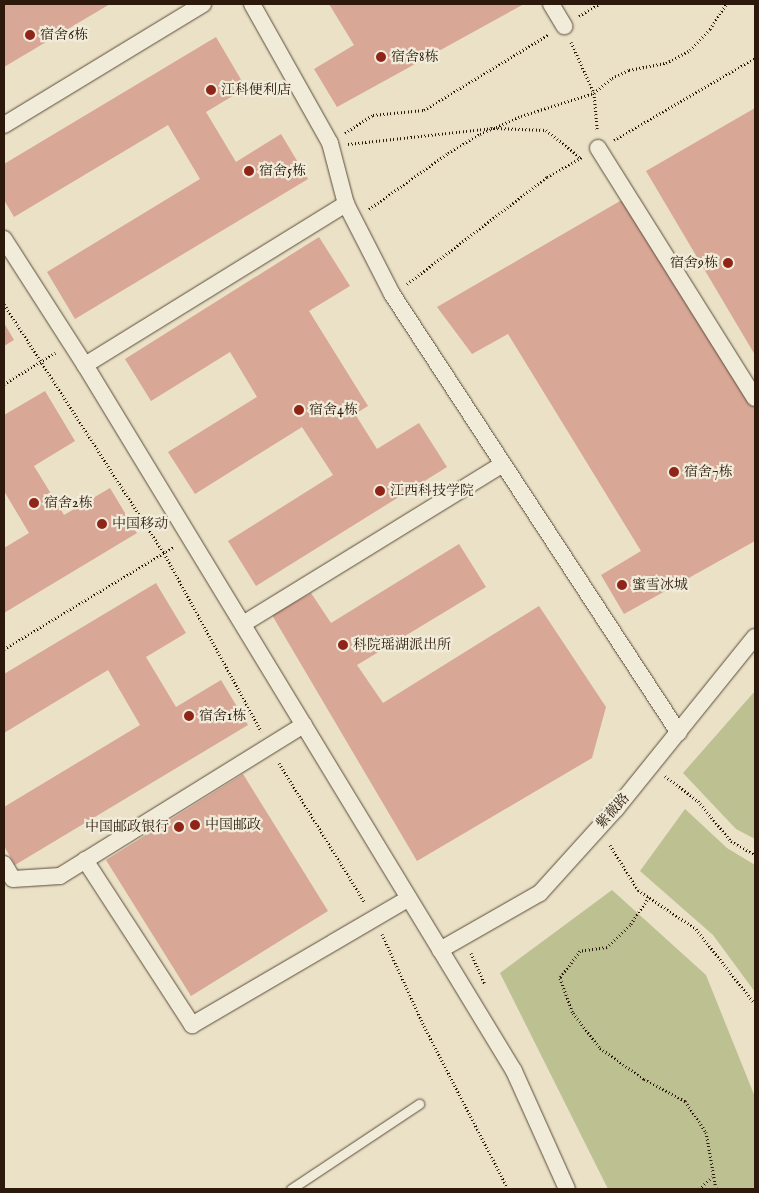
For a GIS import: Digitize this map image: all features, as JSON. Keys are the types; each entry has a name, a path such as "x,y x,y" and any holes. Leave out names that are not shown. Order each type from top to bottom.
{"street":[{"path":"4,125 203,4"},
{"path":"252,4 330,143 346,204 356,217 392,294 679,734"},
{"path":"550,4 564,26"},
{"path":"598,148 755,398"},
{"path":"85,365 346,204"},
{"path":"4,239 85,365 514,1071 567,1189"},
{"path":"243,624 503,464"},
{"name":"紫薇路","path":"440,950 540,893 679,734 755,637"},
{"path":"4,864 13,879 60,876 304,725"},
{"path":"85,860 192,1025 409,898"}],"lane":[{"path":"291,1189 419,1104"}],"path":[{"path":"330,143 373,115 424,110 599,4"},
{"path":"356,217 448,153 494,128 594,93 612,78 630,70 666,63 690,50 710,29 726,4"},
{"path":"564,26 594,93 598,148"},
{"path":"392,294 547,177 755,58"},
{"path":"330,143 350,144 421,134 494,128 546,130 581,158"},
{"path":"4,384 71,343"},
{"path":"4,649 190,537"},
{"path":"652,766 698,800 731,841 755,855"},
{"path":"599,827 638,890 696,929 755,1004"},
{"path":"649,897 630,925 607,947 580,951 560,978 573,1013 600,1048 644,1079 686,1101 706,1132 712,1177 716,1189"},
{"path":"699,1189 712,1177"}],"green space":[{"path":"755,691 755,839 736,829 683,773"},
{"path":"685,809 727,848 755,865 755,992 713,935 640,871"},
{"path":"612,890 706,975 755,1097 755,1189 608,1189 500,973"}],"building":[{"name":"宿舍6栋","path":"4,4 110,4 4,67"},
{"name":"宿舍8栋","path":"329,4 524,4 337,107 314,69 354,45"},
{"name":"宿舍5栋","path":"216,37 246,88 206,112 236,162 281,134 308,179 75,319 47,272 200,179 168,125 14,217 4,200 4,164"},
{"name":"宿舍9栋","path":"755,108 755,355 646,171"},
{"name":"宿舍7栋","path":"627,197 755,403 755,541 624,614 601,575 641,551 508,334 472,354 437,307"},
{"name":"宿舍4栋","path":"319,237 350,286 309,311 368,406 355,414 377,449 419,423 447,467 256,586 228,541 333,475 302,427 195,494 168,452 257,397 230,352 151,401 125,359"},
{"path":"4,323 14,340 4,346"},
{"name":"宿舍2栋","path":"45,391 75,441 34,466 64,515 110,488 137,533 4,613 4,548 29,533 4,491 4,415"},
{"path":"459,544 486,587 357,665 383,703 539,606 606,707 592,758 417,861 272,615 311,593 331,623"},
{"name":"宿舍1栋","path":"156,583 186,633 146,657 176,707 221,680 248,725 15,865 4,846 4,807 140,725 108,670 4,733 4,674"},
{"path":"243,774 328,911 191,996 106,860"}],"place":[{"name":"宿舍6栋","path":"30,35"},
{"name":"宿舍8栋","path":"381,57"},
{"name":"江科便利店","path":"211,90"},
{"name":"宿舍5栋","path":"249,171"},
{"name":"宿舍9栋","path":"728,263"},
{"name":"宿舍4栋","path":"299,410"},
{"name":"宿舍7栋","path":"674,472"},
{"name":"江西科技学院","path":"380,491"},
{"name":"宿舍2栋","path":"34,503"},
{"name":"中国移动","path":"102,524"},
{"name":"蜜雪冰城","path":"622,585"},
{"name":"科院瑶湖派出所","path":"343,645"},
{"name":"宿舍1栋","path":"189,716"},
{"name":"中国邮政","path":"195,825"},
{"name":"中国邮政银行","path":"179,827"}]}
